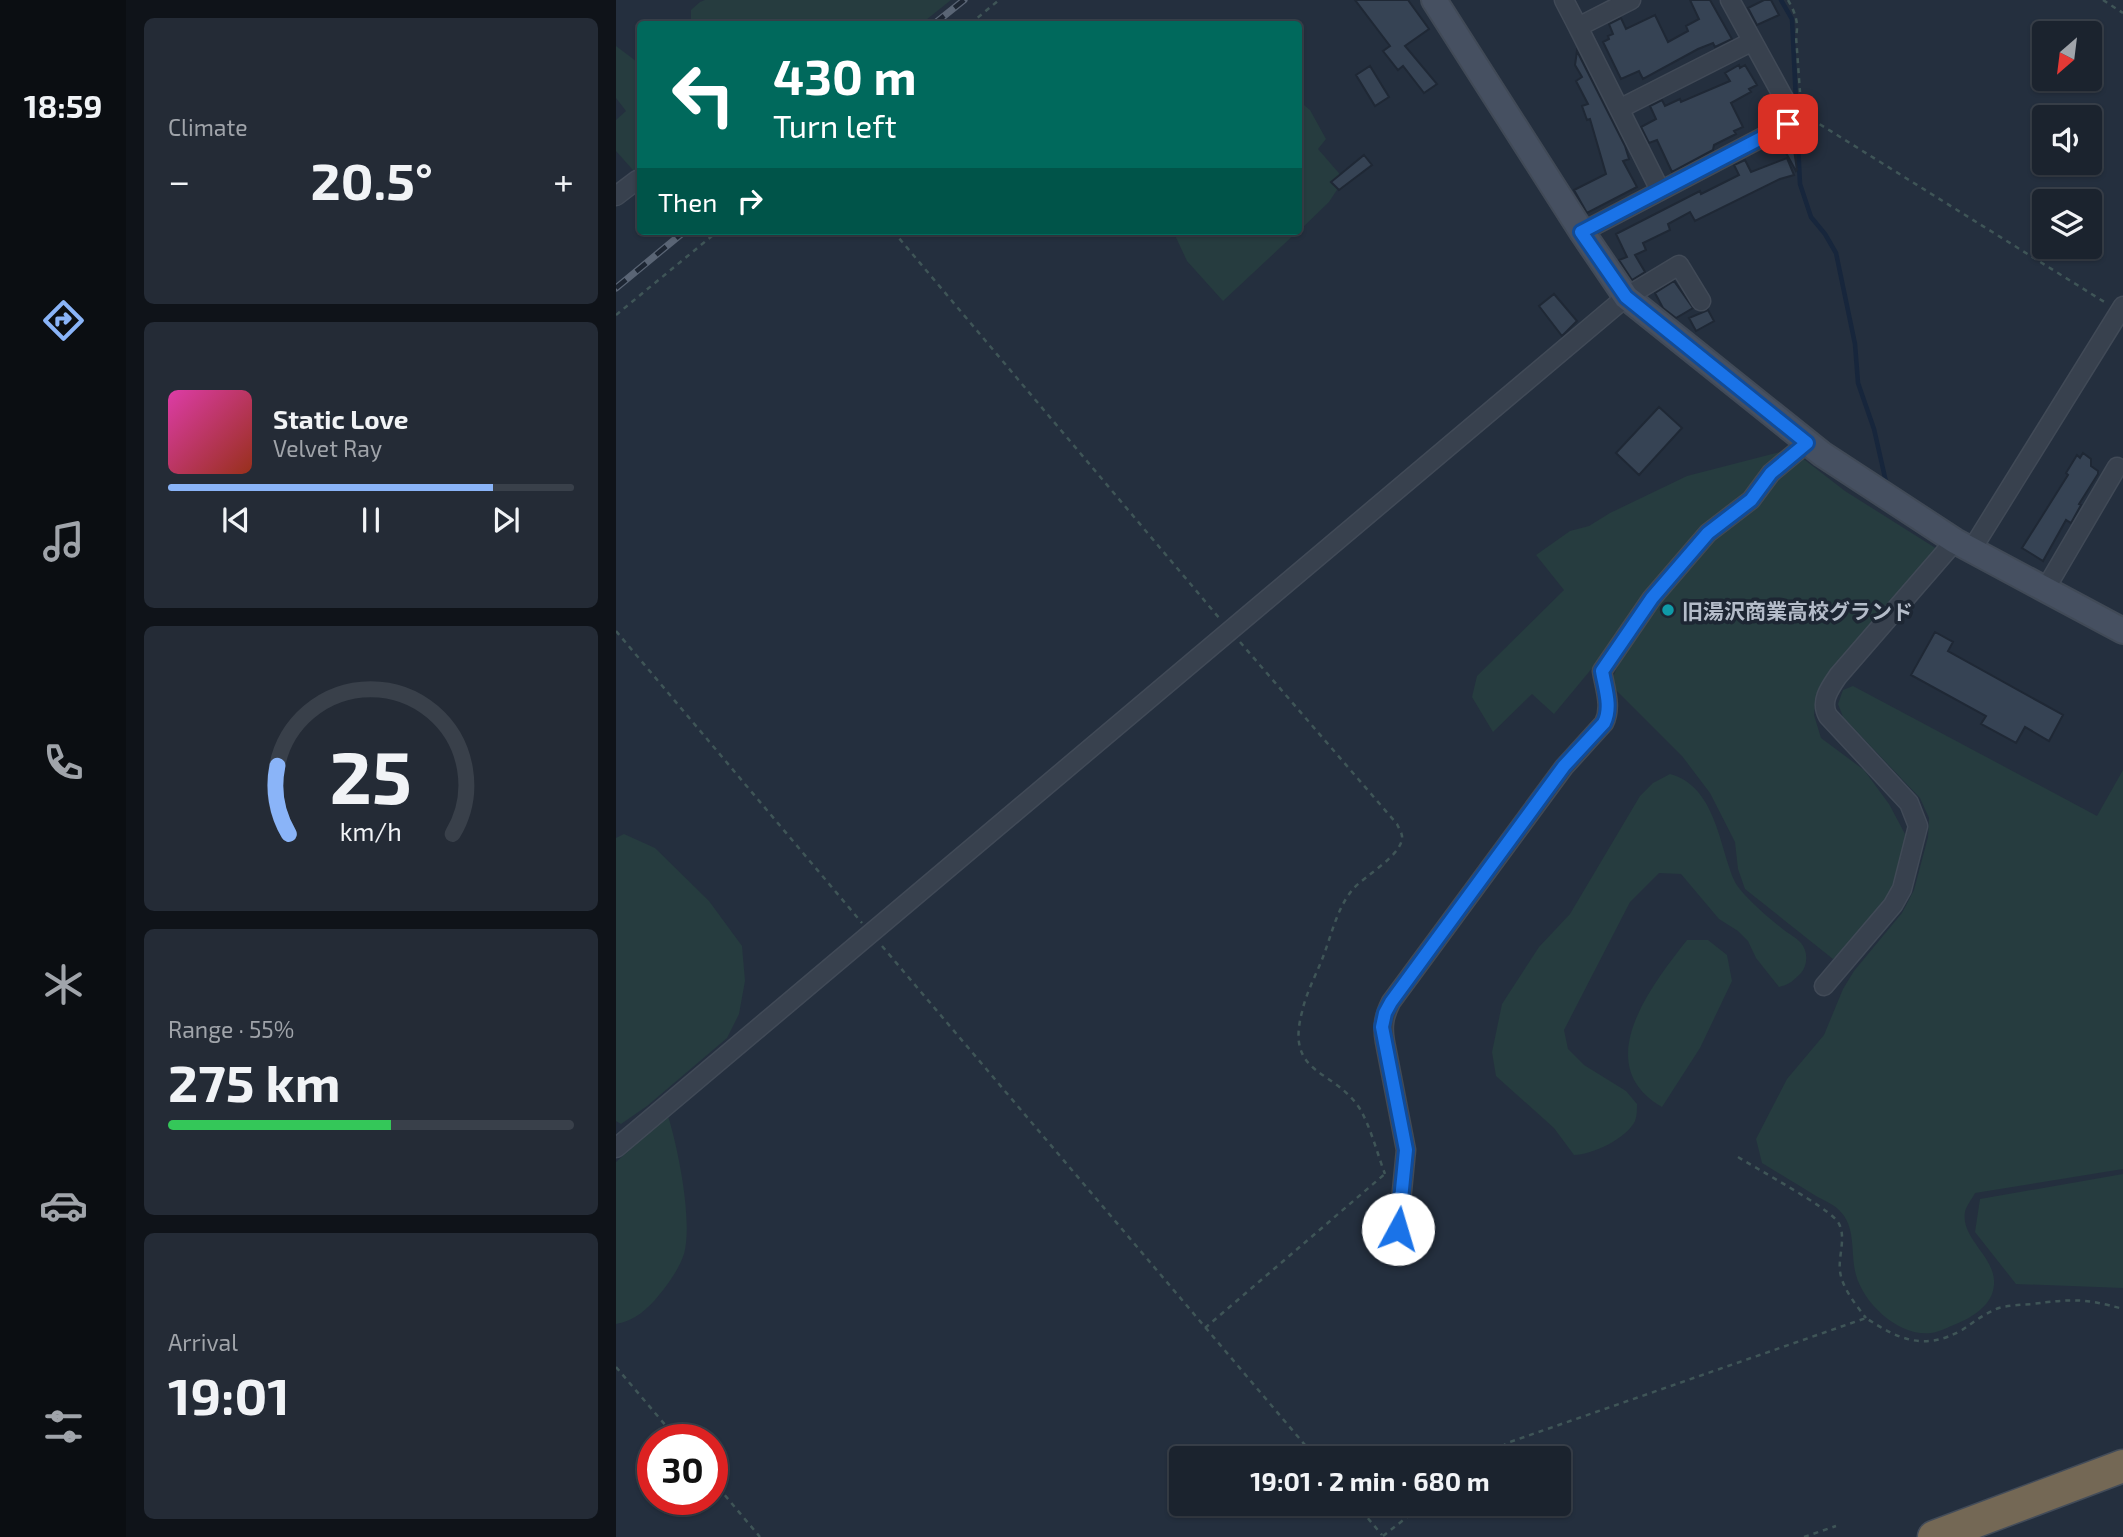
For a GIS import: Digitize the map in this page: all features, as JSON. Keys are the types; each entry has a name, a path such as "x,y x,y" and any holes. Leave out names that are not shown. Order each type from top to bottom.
{"highway":[{"path":"1934,1537 2123,1466"}],"street":[{"path":"1434,0 1581,232 1626,297 1807,443 1963,545 2123,631"},
{"path":"1564,0 1621,108 1660,190"},
{"path":"1578,27 1631,0"},
{"path":"1581,232 1788,124 1786,103 1730,0"},
{"path":"1621,108 1751,41"},
{"path":"616,196 637,180"},
{"path":"616,1148 1626,297 1679,265 1701,301"},
{"path":"1824,986 1893,905 1902,889 1918,826 1909,803 1828,716 1824,708 1825,700 1838,676 1963,545 2121,309"},
{"path":"1396,1252 1406,1156 1382,1027 1385,1013 1564,766 1604,723 1608,706 1602,671 1652,598 1708,533 1751,500 1771,473 1807,443"},
{"path":"2046,588 2117,467"}],"path":[{"path":"974,21 999,0"},
{"path":"1788,0 1795,12 1798,29 1796,36 1800,98"},
{"path":"2103,0 2123,13"},
{"path":"1802,109 1813,120 2121,309"},
{"path":"616,315 713,235"},
{"path":"896,235 1402,833 1402,841 1394,854 1354,888 1342,906 1302,1009 1297,1039 1300,1053 1310,1065 1359,1107 1385,1174"},
{"path":"616,631 1306,1446"},
{"path":"1205,1328 1406,1156"},
{"path":"1738,1157 1826,1210 1839,1222 1842,1234 1842,1280 1866,1318 1884,1330 1918,1342 1940,1340 1986,1313 2003,1307 2074,1298 2123,1309"},
{"path":"1503,1446 1866,1318"},
{"path":"616,1367 664,1424"},
{"path":"728,1499 760,1537"},
{"path":"1366,1516 1383,1536 1408,1516"},
{"path":"1804,1537 1836,1526"}],"green space":[{"path":"951,0 925,21 691,21 691,10 700,2"},
{"path":"616,46 637,62 637,175 616,151 616,120 626,111 616,98"},
{"path":"1302,103 1310,110 1326,139 1318,149 1344,179 1329,202 1302,228"},
{"path":"1175,235 1294,235 1223,301 1187,261"},
{"path":"1784,451 1750,485 1554,714 1532,694 1493,732 1472,697 1477,676 1564,590 1536,555 1570,531 1589,526 1687,476"},
{"path":"1801,457 1845,491 1937,549 1816,697 1814,715 1821,738 1864,770 1889,804 1905,834 1903,869 1876,920 1833,959 1745,889 1738,869 1735,842 1710,793 1682,756 1611,685 1618,665 1665,594 1707,544"},
{"path":"1853,686 2097,816 2123,770 2123,1169 1975,1193 1965,1212 1965,1223 1992,1271 1992,1294 1986,1304 1972,1316 1931,1333 1907,1330 1895,1324 1875,1307 1860,1286 1856,1275 1851,1232 1845,1217 1834,1206 1762,1163 1756,1139 1787,1079 1824,1035 1843,989 1854,971 1902,913 1914,890 1928,837 1929,818 1920,798 1843,717 1838,704 1843,690"},
{"path":"1670,774 1685,781 1706,803 1737,886 1764,913 1801,943 1806,954 1805,966 1794,980 1779,987 1756,958 1748,941 1719,919 1681,874 1659,873 1630,902 1564,1030 1568,1049 1584,1065 1626,1091 1637,1104 1636,1119 1625,1133 1608,1144 1574,1155 1554,1128 1496,1076 1492,1052 1502,1004 1539,947 1570,914 1640,796 1653,783"},
{"path":"624,834 655,848 709,901 742,946 745,981 739,1014 727,1038 647,1106 621,1124 616,1121 616,838"},
{"path":"1687,940 1708,940 1727,955 1732,981 1700,1048 1662,1107 1641,1090 1630,1070 1628,1048 1644,1002"},
{"path":"668,1116 686,1204 684,1254 673,1276 650,1305 635,1317 616,1324 616,1162"},
{"path":"2123,1174 2123,1288 2016,1284 1975,1232 1980,1199"}],"building":[{"path":"1355,0 1408,0 1429,29 1405,46 1437,84 1424,93 1403,66 1398,70 1383,51 1390,46"},
{"path":"1690,0 1710,0 1732,39 1715,47 1713,43 1698,49 1643,79 1639,71 1621,79 1603,42 1613,34 1609,24 1621,18 1626,29 1655,15 1668,42 1688,31 1686,26 1699,19"},
{"path":"1764,0 1771,0 1779,15 1757,25 1748,8"},
{"path":"1577,51 1625,146 1629,159 1623,161 1637,187 1587,213 1574,190 1606,174 1590,119 1587,120 1582,106 1588,104 1576,81 1582,77 1575,65"},
{"path":"1739,65 1740,68 1745,65 1757,85 1749,89 1751,92 1731,103 1743,127 1734,131 1736,134 1714,145 1713,150 1672,172 1657,140 1649,143 1641,127 1656,119 1650,106 1662,100 1665,106 1680,99 1681,102 1730,81 1725,73"},
{"path":"1370,66 1389,97 1375,106 1356,75"},
{"path":"1792,136 1797,170 1796,171 1780,142"},
{"path":"1364,155 1372,165 1339,190 1331,182"},
{"path":"1787,158 1794,175 1780,179 1695,221 1690,212 1668,224 1670,230 1643,243 1646,250 1635,255 1645,272 1632,280 1619,260 1627,257 1616,234 1700,191 1701,194 1739,175 1734,165 1745,160 1751,172"},
{"path":"1674,281 1693,308 1676,318 1663,308 1655,293"},
{"path":"1554,294 1577,321 1562,336 1539,306"},
{"path":"1708,310 1714,321 1696,331 1689,318"},
{"path":"1659,407 1682,428 1639,475 1616,453"},
{"path":"2083,453 2091,459 2091,466 2098,474 2079,504 2081,505 2071,523 2066,520 2043,561 2022,548 2068,475 2066,473 2077,455 2080,458"},
{"path":"1935,632 1953,642 1948,651 2063,715 2049,741 2025,727 2016,743 1981,724 1986,716 1911,675"}],"waterway":[{"path":"1781,0 1792,19 1800,184 1811,217 1836,253 1855,344 1858,383 1874,429 1886,482"}],"railway":[{"path":"938,21 964,0"},
{"path":"616,288 680,235"}],"place":[{"name":"旧湯沢商業高校グランド","path":"1668,610"}],"route":[{"path":"1398,1229 1406,1150 1382,1027 1385,1013 1564,766 1604,723 1608,706 1602,671 1652,598 1708,533 1751,500 1771,473 1807,443 1626,297 1581,232 1788,124"}]}
